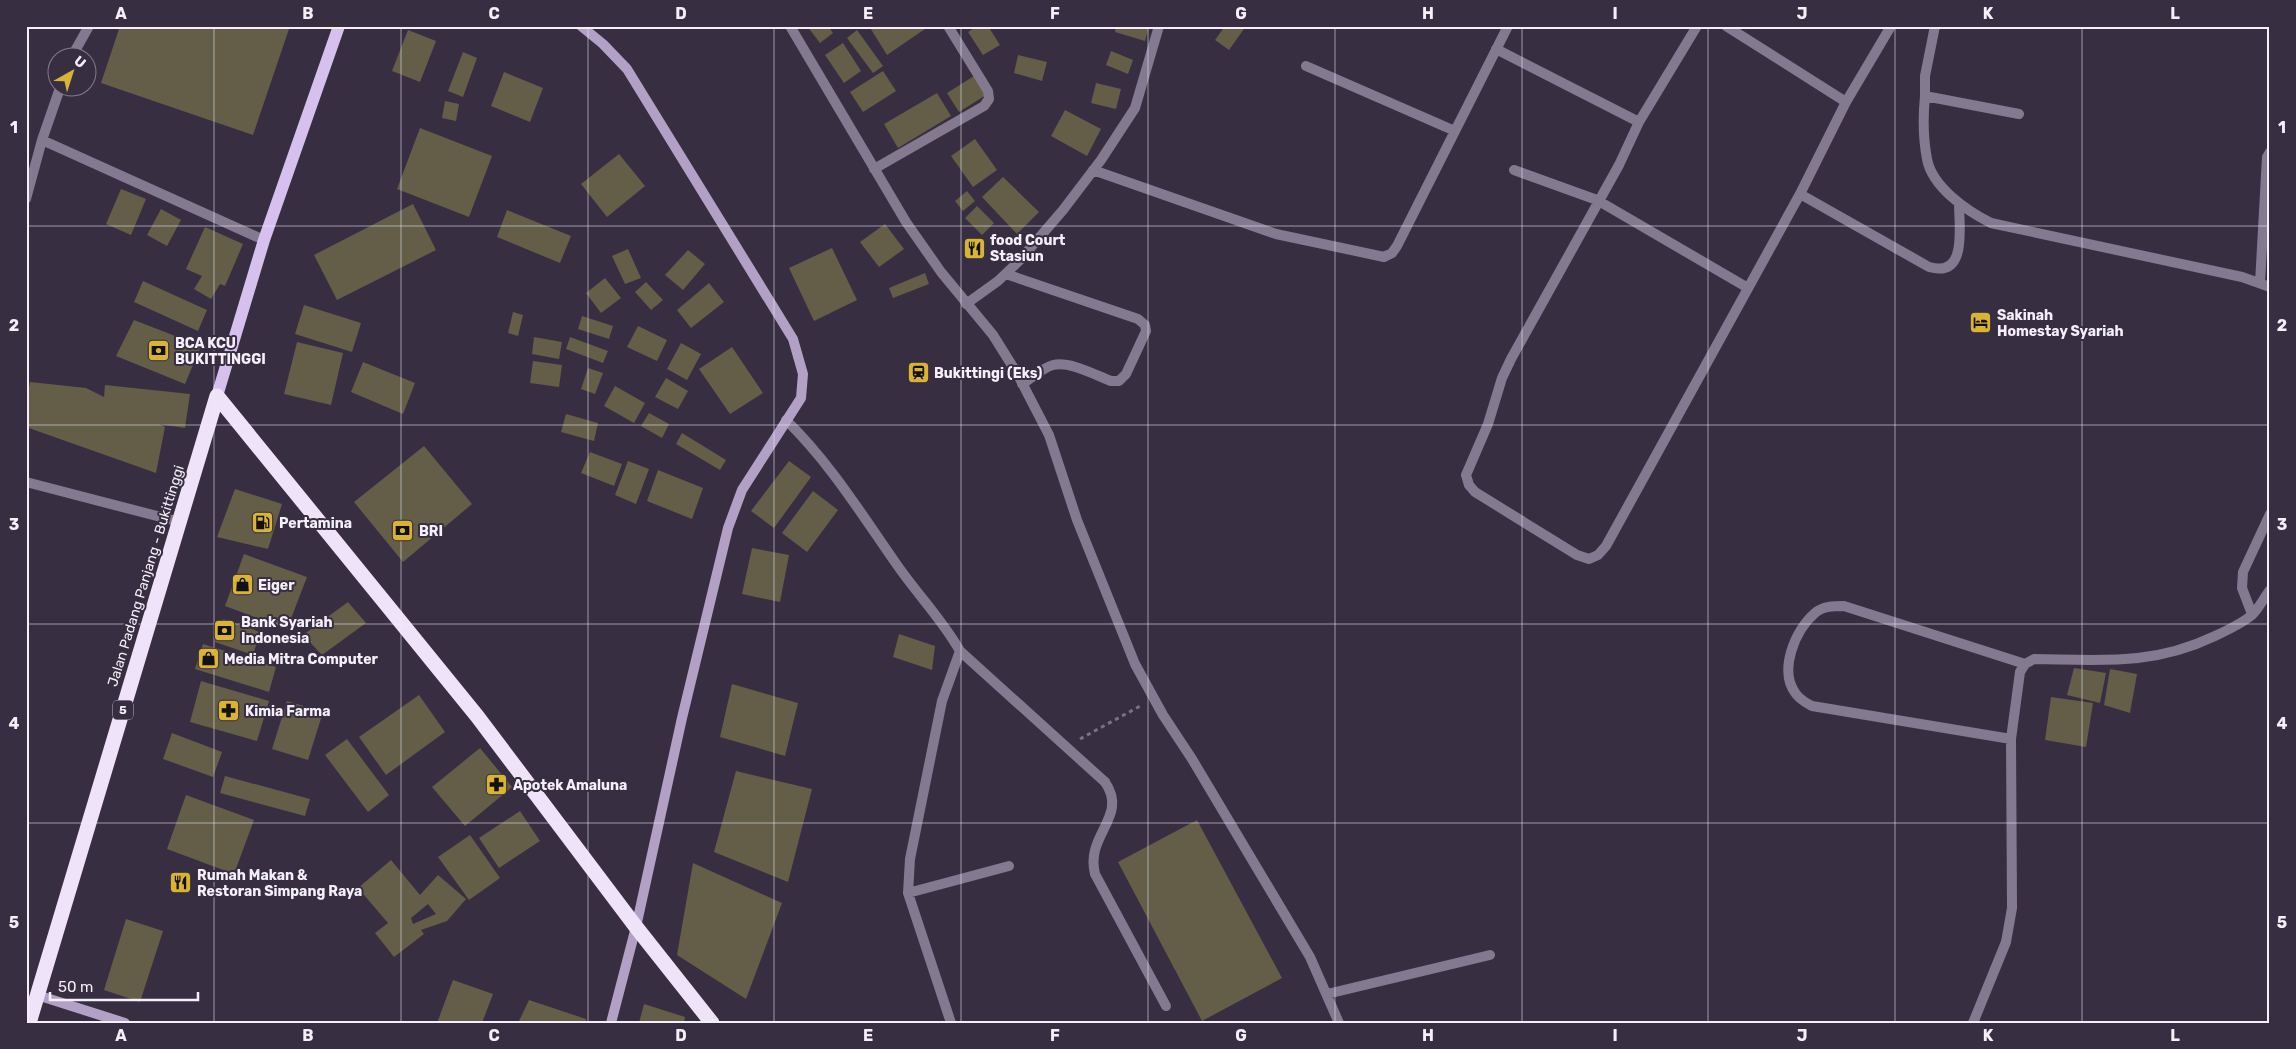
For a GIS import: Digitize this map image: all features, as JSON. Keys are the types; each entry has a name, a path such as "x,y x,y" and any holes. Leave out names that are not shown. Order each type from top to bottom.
{"highway":[{"name":"Jalan Padang Panjang - Bukittinggi","path":"29,1023 217,396"},
{"path":"217,396 477,716 636,927 712,1023"}],"main road":[{"path":"217,396 264,240 339,26"}],"street":[{"path":"77,48 89,26"},
{"path":"580,26 603,44 627,69 793,339 803,374 801,398 742,490 728,528 682,718 636,927 611,1023"},
{"path":"790,26 906,222 941,272 993,335 1022,384 1049,435 1100,580 1135,664 1154,699 1310,958 1339,1023"},
{"path":"874,169 984,106 988,99 988,91 948,26"},
{"path":"966,304 1006,274 1063,210 1093,170 1135,108 1159,26"},
{"path":"1093,170 1276,234 1384,257 1392,253 1398,246 1508,26"},
{"path":"1697,26 1639,122 1619,165 1511,358 1502,378 1488,424 1466,475 1468,485 1475,492 1577,555 1589,559 1598,555 1606,546 1800,194 1846,102 1891,26"},
{"path":"1726,26 1846,102"},
{"path":"1934,26 1925,76 1923,117 1927,160 1934,175 1959,204 1970,213 1992,223 2242,277 2265,285 2267,157 2270,152"},
{"path":"1496,49 1639,122"},
{"path":"1306,66 1455,132"},
{"path":"1925,96 2019,114"},
{"path":"26,199 42,140 57,98"},
{"path":"42,140 264,240"},
{"path":"1514,170 1598,200 1748,288"},
{"path":"1800,194 1928,266 1937,269 1943,269 1957,258 1959,250 1959,204"},
{"path":"1006,274 1138,319 1145,325 1146,331 1126,374 1119,381 1111,381 1064,364 1047,368 1022,384"},
{"path":"786,420 834,472 895,562 946,627 960,651 1105,782 1113,794 1113,809 1094,848 1092,862 1095,874 1166,1006"},
{"path":"26,482 180,522"},
{"path":"2252,614 2242,588 2243,572 2270,514"},
{"path":"1973,1023 2010,927 2012,908 2011,739 2020,672 2025,664 2034,659 2120,660 2148,658 2176,652 2236,625 2252,614 2270,590"},
{"path":"2011,739 1812,706 1796,694 1789,678 1790,656 1800,631 1815,613 1827,606 1844,606 2025,664"},
{"path":"952,1023 908,893 910,859 942,701 960,651"},
{"path":"908,893 1009,866"},
{"path":"1327,994 1490,955"},
{"path":"37,995 125,1023"}],"path":[{"path":"1066,747 1154,699"}],"building":[{"path":"120,26 290,26 253,135 101,83"},
{"path":"807,26 828,26 833,33 820,43"},
{"path":"869,26 923,26 925,29 887,55"},
{"path":"977,26 988,26 1000,45 983,55 968,32"},
{"path":"1116,26 1149,26 1145,41 1115,32"},
{"path":"1225,26 1246,26 1229,50 1215,40"},
{"path":"408,30 436,41 420,82 392,71"},
{"path":"857,30 883,66 873,73 847,38"},
{"path":"843,43 861,71 844,83 825,55"},
{"path":"1111,51 1133,60 1128,74 1106,65"},
{"path":"463,52 477,58 463,97 448,91"},
{"path":"1018,55 1047,62 1042,81 1014,73"},
{"path":"883,71 896,91 863,112 850,92"},
{"path":"504,72 543,88 530,122 491,106"},
{"path":"974,76 986,95 959,112 947,93"},
{"path":"1096,83 1121,89 1116,109 1091,103"},
{"path":"937,93 951,116 898,148 884,124"},
{"path":"445,101 459,104 456,121 442,118"},
{"path":"1065,110 1101,129 1087,156 1051,136"},
{"path":"420,128 492,156 469,217 397,189"},
{"path":"975,139 997,170 973,187 951,156"},
{"path":"619,154 645,186 607,217 581,184"},
{"path":"1003,177 1039,212 1017,234 982,197"},
{"path":"121,189 146,199 131,235 106,224"},
{"path":"967,191 975,201 963,211 955,201"},
{"path":"413,204 436,250 337,300 314,255"},
{"path":"977,206 994,223 982,235 965,218"},
{"path":"161,209 181,220 167,246 147,235"},
{"path":"507,210 571,236 560,263 497,237"},
{"path":"885,224 904,249 879,267 860,242"},
{"path":"205,227 243,244 225,286 220,284 211,299 194,289 202,276 186,269"},
{"path":"832,248 857,300 814,321 789,268"},
{"path":"628,249 641,278 625,284 612,256"},
{"path":"688,250 705,264 683,290 665,275"},
{"path":"925,273 929,284 893,298 889,288"},
{"path":"605,278 621,298 601,313 586,293"},
{"path":"143,281 207,310 198,331 134,302"},
{"path":"646,282 663,300 651,310 635,292"},
{"path":"709,283 724,302 691,328 677,310"},
{"path":"304,305 361,323 352,352 295,334"},
{"path":"513,312 523,315 518,336 508,333"},
{"path":"582,316 613,326 609,339 578,329"},
{"name":"BCA KCU BUKITTINGGI","path":"134,320 201,346 185,384 116,356"},
{"path":"638,326 667,340 657,361 627,347"},
{"path":"534,337 562,342 559,359 532,354"},
{"path":"570,337 608,351 603,363 566,349"},
{"path":"297,342 343,353 331,405 284,394"},
{"path":"681,343 701,354 687,380 667,369"},
{"path":"732,347 763,393 730,414 699,369"},
{"path":"533,361 562,365 559,387 530,383"},
{"path":"363,362 415,383 403,414 351,392"},
{"path":"588,368 603,373 595,394 581,389"},
{"path":"666,378 688,391 678,409 655,397"},
{"path":"30,382 86,388 104,397 105,385 190,394 185,428 159,424 165,427 156,473 26,427 26,404"},
{"path":"615,386 645,403 634,423 604,406"},
{"path":"649,413 669,424 662,438 641,426"},
{"path":"566,414 598,423 594,441 561,432"},
{"path":"682,433 726,460 720,470 676,444"},
{"path":"424,446 472,504 403,562 354,502"},
{"path":"590,452 622,464 614,486 581,473"},
{"path":"628,461 649,469 636,504 615,495"},
{"path":"789,461 811,477 774,528 751,511"},
{"path":"658,470 703,488 692,519 647,501"},
{"path":"235,489 282,504 268,549 217,537"},
{"path":"813,491 838,510 807,552 782,533"},
{"path":"752,548 789,555 780,602 742,594"},
{"path":"244,554 307,577 287,629 225,606"},
{"path":"348,602 366,623 322,655 303,635"},
{"path":"223,619 260,632 253,655 215,642"},
{"path":"899,634 935,646 932,670 893,657"},
{"path":"203,644 276,667 269,692 195,669"},
{"path":"2074,668 2106,673 2100,703 2067,695"},
{"path":"2110,669 2137,674 2130,713 2104,705"},
{"name":"Kimia Farma","path":"201,681 269,701 257,741 190,722"},
{"path":"732,684 798,703 785,756 720,737"},
{"path":"419,695 445,732 386,775 359,737"},
{"path":"2051,697 2093,703 2086,747 2045,740"},
{"path":"287,701 323,712 308,760 272,749"},
{"path":"172,733 222,752 213,777 163,759"},
{"path":"347,739 389,795 368,812 325,755"},
{"path":"480,748 512,787 465,826 432,787"},
{"path":"736,771 812,789 788,882 714,852"},
{"path":"225,776 310,799 305,816 220,793"},
{"path":"186,795 254,820 234,874 167,849"},
{"path":"520,811 540,841 499,868 479,838"},
{"path":"1197,820 1282,978 1202,1021 1118,862"},
{"path":"470,835 500,878 469,900 438,857"},
{"path":"391,860 420,895 438,875 466,899 447,921 421,930 424,934 394,957 375,933 388,923 358,888","holes":["428,904 436,914 413,924 411,918"]},
{"path":"693,863 782,903 746,999 677,955"},
{"path":"126,919 163,931 140,1002 104,990"},
{"path":"453,980 493,994 482,1023 437,1023"},
{"path":"529,1000 586,1019 586,1023 518,1023"},
{"path":"644,1004 685,1017 684,1023 639,1023"}],"place":[{"name":"food Court Stasiun","path":"974,248"},
{"name":"Sakinah Homestay Syariah","path":"1981,323"},
{"name":"BCA KCU BUKITTINGGI","path":"159,351"},
{"name":"Bukittingi (Eks)","path":"918,373"},
{"name":"Pertamina","path":"263,523"},
{"name":"BRI","path":"403,531"},
{"name":"Eiger","path":"242,585"},
{"name":"Bank Syariah Indonesia","path":"225,630"},
{"name":"Media Mitra Computer","path":"208,659"},
{"name":"Kimia Farma","path":"229,711"},
{"name":"Apotek Amaluna","path":"497,785"},
{"name":"Rumah Makan & Restoran Simpang Raya","path":"181,883"}]}
